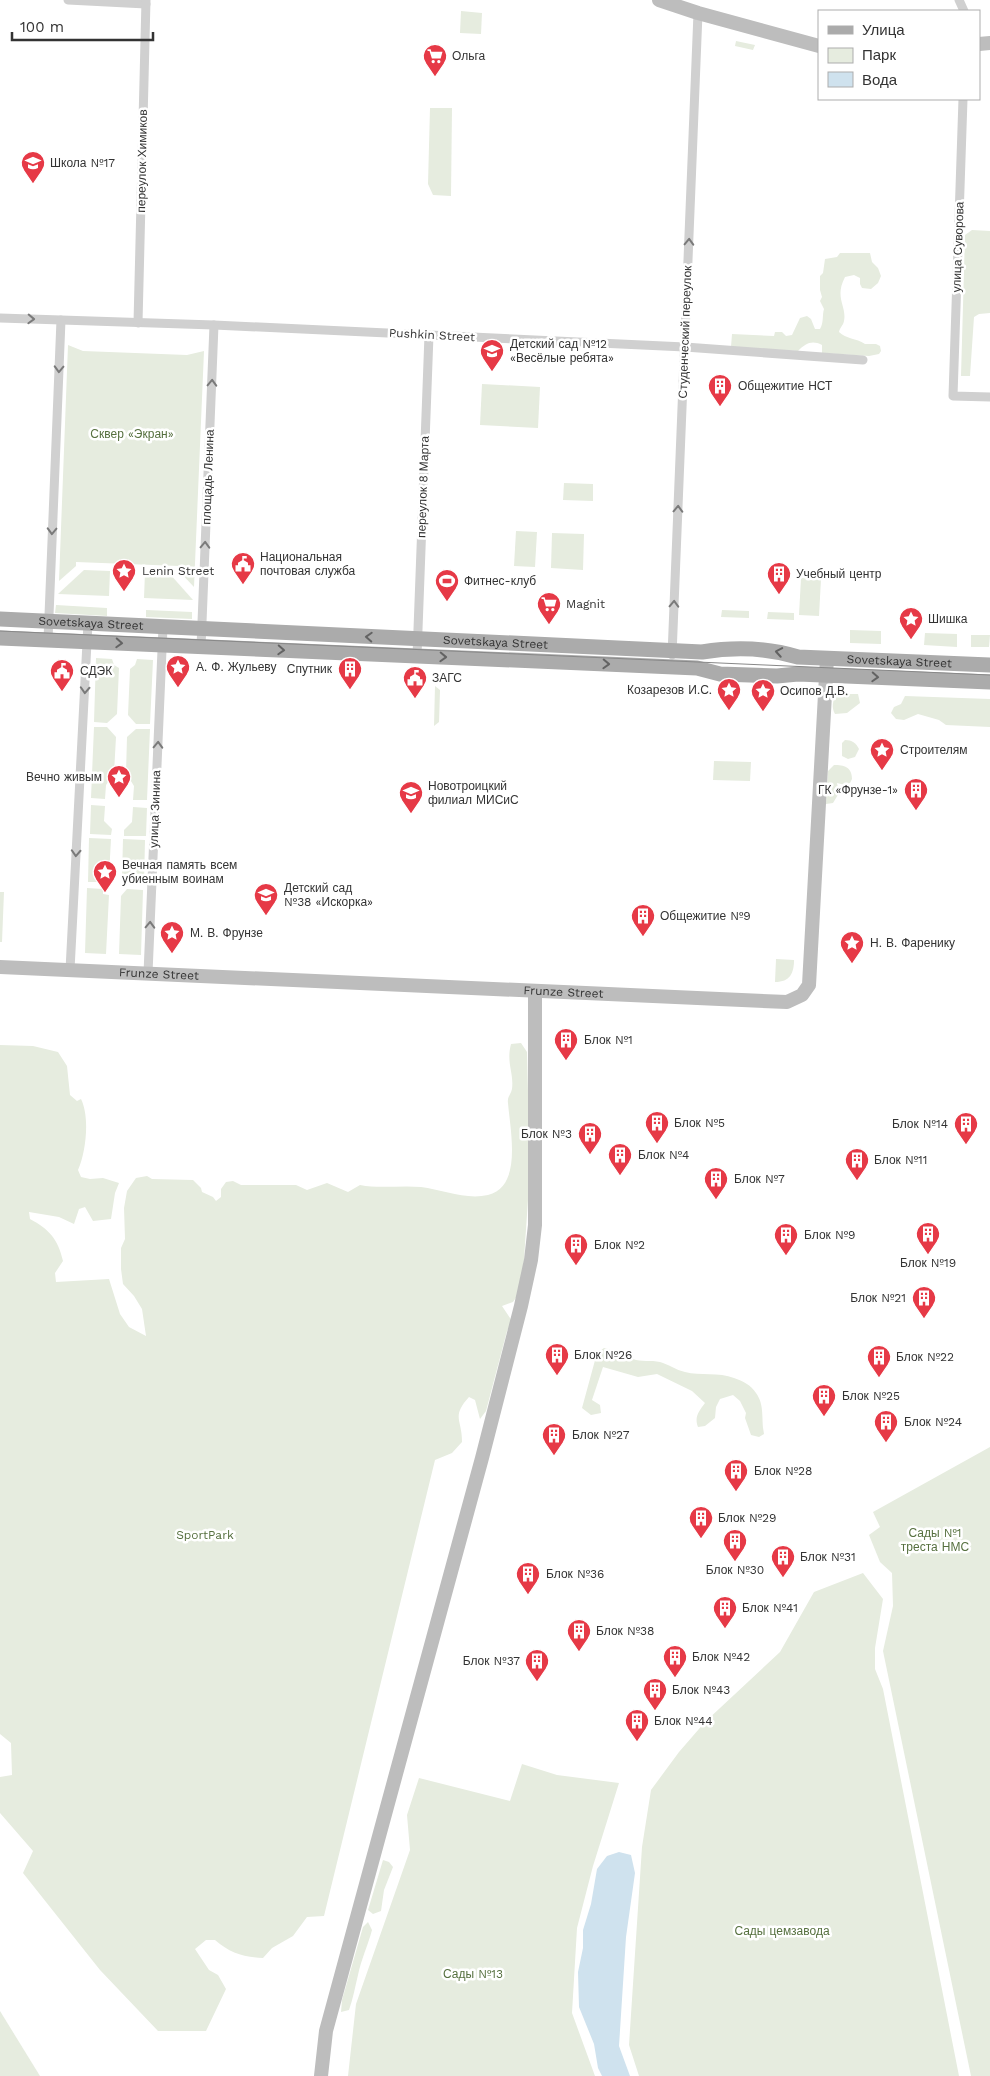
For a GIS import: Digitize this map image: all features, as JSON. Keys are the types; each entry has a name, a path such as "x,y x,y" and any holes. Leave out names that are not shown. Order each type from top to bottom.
{"main road":[{"name":"Sovetskaya Street","path":"0,619 672,651 702,652 721,649 778,651 798,656 827,658 990,664"},
{"name":"Sovetskaya Street","path":"0,638 672,667 701,669 720,674 777,676 798,674 990,682"}],"street":[{"path":"68,0 146,2"},
{"path":"659,0 698,13 818,46"},
{"name":"переулок Химиков","path":"138,322 146,2"},
{"name":"Студенческий переулок","path":"672,667 698,13"},
{"name":"улица Суворова","path":"963,100 954,396 990,398"},
{"name":"Pushkin Street","path":"0,318 214,325 685,347 863,360"},
{"path":"48,640 61,320"},
{"name":"площадь Ленина","path":"201,647 214,325"},
{"name":"переулок 8 Марта","path":"417,656 429,335"},
{"path":"70,970 88,623"},
{"name":"улица Зинина","path":"148,973 163,627"},
{"name":"Frunze Street","path":"0,966 787,1002 802,995 809,985 827,658"},
{"path":"321,2076 326,2031 480,1468 531,1260 535,1225 536,991"}],"green space":[{"path":"461,11 482,13 481,34 460,33"},
{"path":"736,41 755,45 753,50 735,46"},
{"path":"430,108 452,108 451,196 433,195 428,184"},
{"path":"972,230 990,231 990,313 979,314 974,317 970,376 961,376 965,235"},
{"path":"840,253 870,253 872,262 878,268 881,276 878,283 871,289 862,288 860,278 854,275 845,277 841,291 844,321 839,332 865,344 880,346 881,351 879,354 869,356 822,353 822,345 815,343 806,344 798,351 731,347 732,334 774,336 775,332 782,332 786,336 792,335 800,318 807,316 811,319 815,329 820,329 824,309 820,301 822,297 820,276 823,273 825,259 837,257"},
{"name":"Сквер «Экран»","path":"68,345 83,351 187,355 204,351 194,587 179,571 179,566 76,562 76,566 59,581"},
{"path":"482,384 540,387 538,428 480,425"},
{"path":"564,483 593,484 593,501 563,500"},
{"path":"516,531 537,532 535,567 514,566"},
{"path":"552,533 584,534 583,570 551,568"},
{"path":"84,570 110,571 109,596 58,594"},
{"path":"145,572 169,573 193,600 144,598"},
{"path":"801,578 821,579 819,616 799,615"},
{"path":"56,605 107,608 107,616 55,613"},
{"path":"146,610 192,612 192,619 146,617"},
{"path":"722,610 749,611 749,618 721,617"},
{"path":"768,612 794,613 794,620 767,619"},
{"path":"850,630 881,631 881,644 850,643"},
{"path":"925,633 957,634 957,647 924,645"},
{"path":"971,635 990,635 989,647 971,647"},
{"path":"96,658 112,659 114,665 119,668 117,714 107,723 94,722"},
{"path":"137,659 153,660 150,724 136,724 128,715 130,669 135,665"},
{"path":"435,686 440,690 439,722 434,726"},
{"path":"836,694 858,694 860,703 847,713 835,714 833,704"},
{"path":"905,696 990,699 990,727 946,725 939,720 918,714 904,720 896,719 891,713 894,707 901,704"},
{"path":"94,727 107,727 116,737 114,773 106,785 105,799 91,798"},
{"path":"136,729 150,729 147,800 133,800 134,786 126,773 127,737"},
{"path":"845,740 852,741 858,747 859,749 855,757 848,759 842,756 842,743"},
{"path":"714,761 751,762 750,781 713,780"},
{"path":"834,765 849,769 852,779 850,783 845,785 837,783 839,793 833,803 826,804 828,771"},
{"path":"91,805 105,806 104,821 112,829 111,835 90,834"},
{"path":"133,807 147,808 146,836 124,836 124,830 132,822"},
{"path":"89,838 111,839 109,876 103,882 88,882"},
{"path":"123,839 145,840 144,884 128,883 122,877"},
{"path":"87,888 103,889 103,894 109,895 106,954 85,953"},
{"path":"127,889 143,890 141,955 119,954 121,896"},
{"path":"0,892 4,892 2,942 0,942"},
{"path":"776,959 794,960 792,973 788,978 780,982 775,982"},
{"name":"SportPark","path":"521,1043 527,1052 530,1170 523,1274 520,1292 513,1302 502,1306 512,1321 507,1331 486,1411 480,1419 475,1400 469,1397 460,1409 459,1414 462,1442 452,1453 435,1460 324,1916 307,1917 293,1936 272,1948 263,1958 237,1954 215,1940 206,1940 195,1949 209,1970 218,1975 226,1989 206,2031 158,2031 100,1970 23,1873 33,1851 0,1813 0,1777 12,1775 11,1743 0,1734 0,1045 33,1046 58,1052 67,1066 70,1095 77,1101 81,1099 84,1106 86,1134 78,1170 81,1177 90,1179 103,1178 119,1183 115,1193 111,1219 93,1221 85,1207 79,1209 74,1224 59,1217 29,1212 30,1219 52,1236 58,1247 63,1261 55,1273 56,1282 109,1279 120,1314 129,1327 146,1336 142,1309 123,1284 121,1269 121,1248 125,1239 124,1208 127,1191 136,1178 147,1176 152,1179 193,1180 201,1188 202,1192 213,1197 216,1201 221,1197 221,1189 226,1182 233,1181 241,1185 296,1185 307,1190 327,1183 348,1192 360,1185 375,1187 421,1187 471,1196 488,1195 499,1190 506,1181 510,1169 512,1141 508,1101 512,1083 510,1051 511,1044"},
{"path":"604,1348 636,1360 660,1362 685,1372 728,1376 744,1382 752,1388 761,1402 764,1434 759,1437 751,1435 745,1418 746,1413 740,1401 733,1395 720,1399 716,1407 715,1418 705,1426 698,1427 697,1417 705,1403 692,1391 657,1374 638,1377 603,1367 592,1400 600,1405 601,1413 591,1415 582,1408 597,1353"},
{"name":"Сады №1 треста НМС","path":"990,1447 990,2076 971,2076 883,1651 893,1606 892,1573 880,1562 869,1535 880,1527 873,1512"},
{"name":"Сады цемзавода","path":"863,1573 883,1599 875,1648 875,1669 883,1689 959,2076 639,2076 629,2045 642,1847 651,1790 679,1752 705,1722 780,1652 814,1592"},
{"name":"Сады №13","path":"522,1764 557,1775 619,1783 593,1866 577,1928 572,2013 595,2076 348,2076 356,2004 410,1850 407,1815 419,1778 510,1801"},
{"path":"383,1860 389,1862 393,1867 384,1890 381,1911 373,1914 368,1910"},
{"path":"368,1922 372,1930 349,2010 341,2012 342,2000 363,1927"},
{"path":"0,2011 40,2076 0,2076"}],"water":[{"path":"619,1852 631,1855 635,1873 626,1937 619,2046 630,2076 602,2076 598,2068 594,2044 579,2007 578,1972 583,1948 583,1930 591,1904 597,1869 607,1856"}],"tram line":[{"path":"0,631 990,675"}],"place":[{"name":"Ольга","path":"435,77"},
{"name":"Школа №17","path":"33,184"},
{"name":"Детский сад №12 «Весёлые ребята»","path":"492,372"},
{"name":"Общежитие НСТ","path":"720,407"},
{"name":"Национальная почтовая служба","path":"243,585"},
{"name":"Lenin Street","path":"124,592"},
{"name":"Учебный центр","path":"779,595"},
{"name":"Фитнес-клуб","path":"447,602"},
{"name":"Magnit","path":"549,625"},
{"name":"Шишка","path":"911,640"},
{"name":"А. Ф. Жульеву","path":"178,688"},
{"name":"Спутник","path":"350,690"},
{"name":"СДЭК","path":"62,692"},
{"name":"ЗАГС","path":"415,699"},
{"name":"Козарезов И.С.","path":"729,711"},
{"name":"Осипов Д.В.","path":"763,712"},
{"name":"Строителям","path":"882,771"},
{"name":"Вечно живым","path":"119,798"},
{"name":"ГК «Фрунзе-1»","path":"916,811"},
{"name":"Новотроицкий филиал МИСиС","path":"411,814"},
{"name":"Вечная память всем убиенным воинам","path":"105,893"},
{"name":"Детский сад №38 «Искорка»","path":"266,916"},
{"name":"Общежитие №9","path":"643,937"},
{"name":"М. В. Фрунзе","path":"172,954"},
{"name":"Н. В. Фаренику","path":"852,964"},
{"name":"Блок №1","path":"566,1061"},
{"name":"Блок №5","path":"657,1144"},
{"name":"Блок №14","path":"966,1145"},
{"name":"Блок №3","path":"590,1155"},
{"name":"Блок №4","path":"620,1176"},
{"name":"Блок №11","path":"857,1181"},
{"name":"Блок №7","path":"716,1200"},
{"name":"Блок №19","path":"928,1255"},
{"name":"Блок №9","path":"786,1256"},
{"name":"Блок №2","path":"576,1266"},
{"name":"Блок №21","path":"924,1319"},
{"name":"Блок №26","path":"557,1376"},
{"name":"Блок №22","path":"879,1378"},
{"name":"Блок №25","path":"824,1417"},
{"name":"Блок №24","path":"886,1443"},
{"name":"Блок №27","path":"554,1456"},
{"name":"Блок №28","path":"736,1492"},
{"name":"Блок №29","path":"701,1539"},
{"name":"Блок №30","path":"735,1562"},
{"name":"Блок №31","path":"783,1578"},
{"name":"Блок №36","path":"528,1595"},
{"name":"Блок №41","path":"725,1629"},
{"name":"Блок №38","path":"579,1652"},
{"name":"Блок №42","path":"675,1678"},
{"name":"Блок №37","path":"537,1682"},
{"name":"Блок №43","path":"655,1711"},
{"name":"Блок №44","path":"637,1742"}]}
